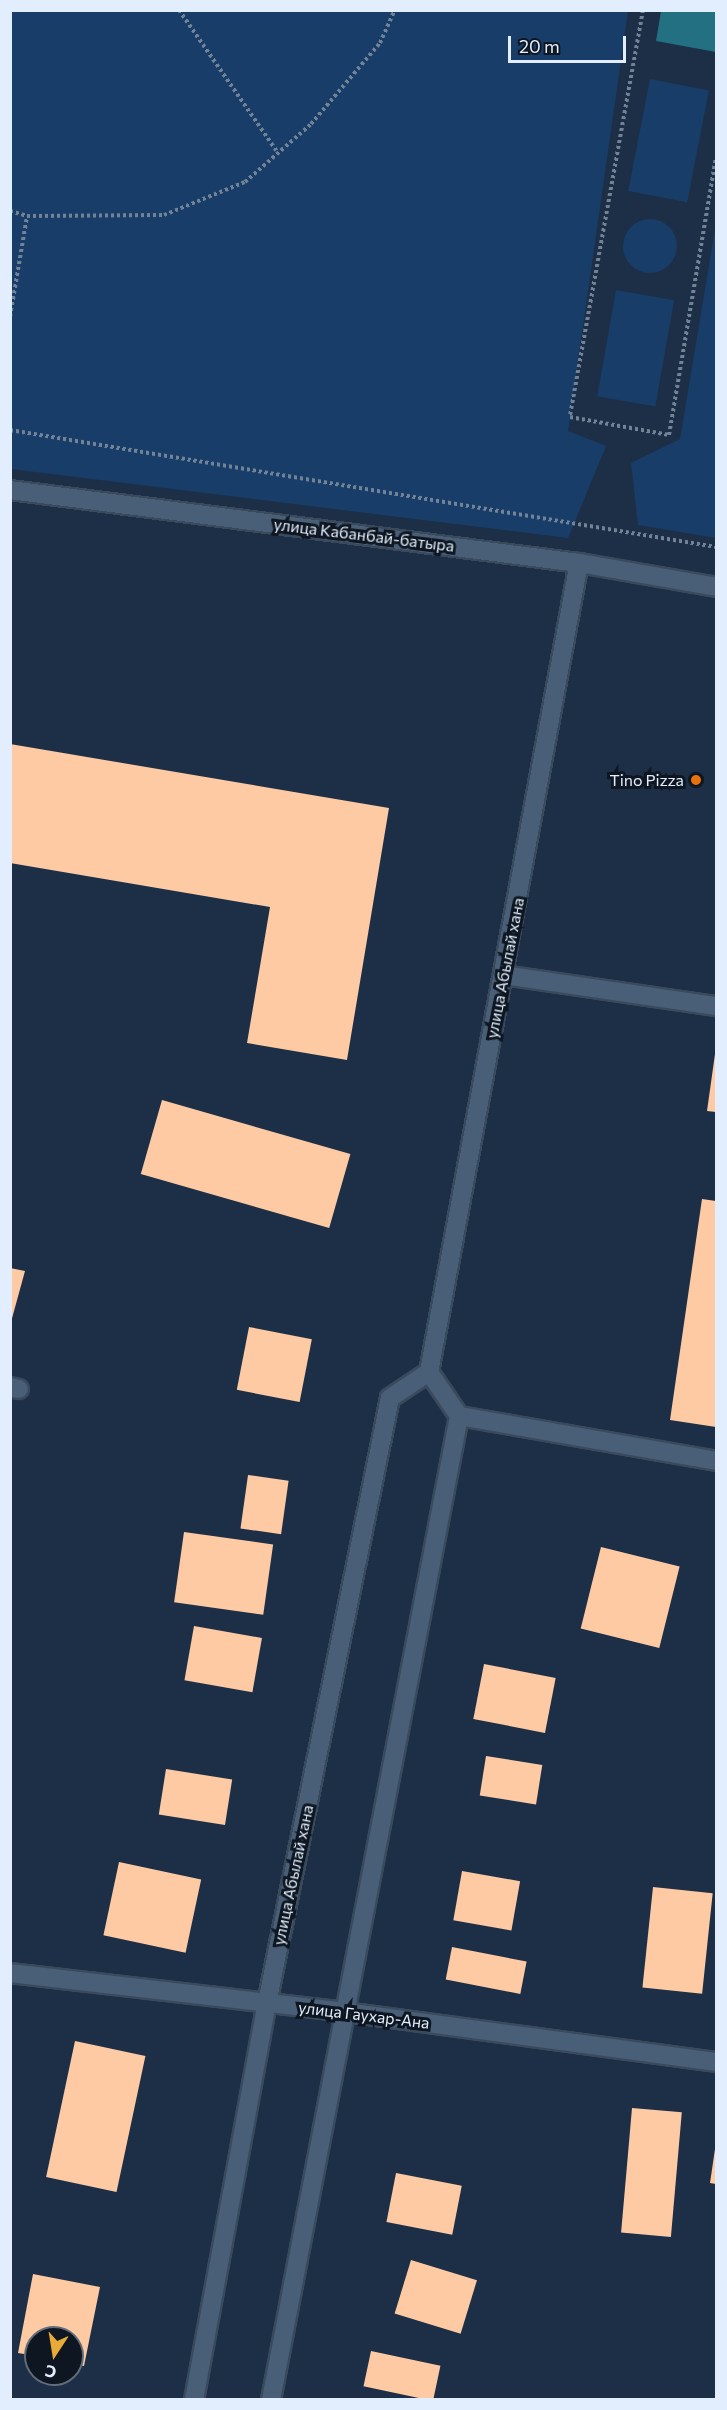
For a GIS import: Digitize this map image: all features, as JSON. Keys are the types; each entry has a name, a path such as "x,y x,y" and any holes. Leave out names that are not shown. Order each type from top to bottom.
{"street":[{"name":"улица Кабанбай-батыра","path":"10,490 579,563 717,587"},
{"name":"улица Абылай хана","path":"194,2400 267,2003 390,1398 429,1372 579,563"},
{"path":"503,975 717,1006"},
{"path":"271,2400 459,1416 429,1372"},
{"path":"459,1416 717,1461"},
{"name":"улица Гаухар-Ана","path":"10,1974 346,2012 717,2061"}],"path":[{"path":"179,10 278,153"},
{"path":"10,211 27,216 164,215 245,182 311,124 380,43 395,10"},
{"path":"643,10 570,417 669,435 717,158"},
{"path":"10,317 27,216"},
{"path":"10,430 717,547"}],"shaded area":[{"path":"11,10 628,11 568,431 606,446 568,538 11,469"},
{"path":"661,11 716,11 716,52 656,41"},
{"path":"650,79 709,90 687,202 628,191"},
{"path":"645,219 655,219 665,223 673,231 677,246 673,261 665,269 655,273 645,273 635,269 627,261 623,251 623,241 627,231 635,223"},
{"path":"716,223 716,538 638,525 631,463 680,439"},
{"path":"616,290 674,300 655,407 597,396"}],"building":[{"path":"10,744 389,808 347,1060 247,1043 270,907 10,863"},
{"path":"716,1054 716,1112 707,1111"},
{"path":"162,1100 350,1154 329,1228 141,1174"},
{"path":"702,1199 716,1201 716,1427 670,1420"},
{"path":"10,1268 25,1271 11,1322 10,1322"},
{"path":"249,1327 312,1339 300,1402 237,1390"},
{"path":"248,1475 289,1481 281,1534 240,1528"},
{"path":"184,1532 273,1545 263,1615 174,1602"},
{"path":"601,1547 680,1567 659,1648 581,1629"},
{"path":"194,1626 262,1638 252,1692 184,1680"},
{"path":"484,1664 556,1678 545,1733 473,1719"},
{"path":"486,1756 542,1765 536,1804 480,1796"},
{"path":"166,1769 232,1779 225,1825 159,1814"},
{"path":"119,1862 201,1879 186,1953 103,1935"},
{"path":"462,1871 520,1881 511,1930 453,1920"},
{"path":"653,1887 713,1893 702,1994 642,1987"},
{"path":"452,1947 527,1962 520,1994 446,1979"},
{"path":"75,2041 145,2056 117,2192 46,2177"},
{"path":"632,2108 682,2112 671,2237 621,2233"},
{"path":"716,2149 716,2184 710,2183"},
{"path":"396,2173 462,2186 452,2235 386,2222"},
{"path":"411,2260 477,2280 461,2334 395,2314"},
{"path":"33,2274 100,2287 84,2366 84,2326 24,2326 24,2354 18,2353"},
{"path":"371,2351 440,2366 433,2400 364,2386"}],"place":[{"name":"Tino Pizza","path":"696,780"}]}
